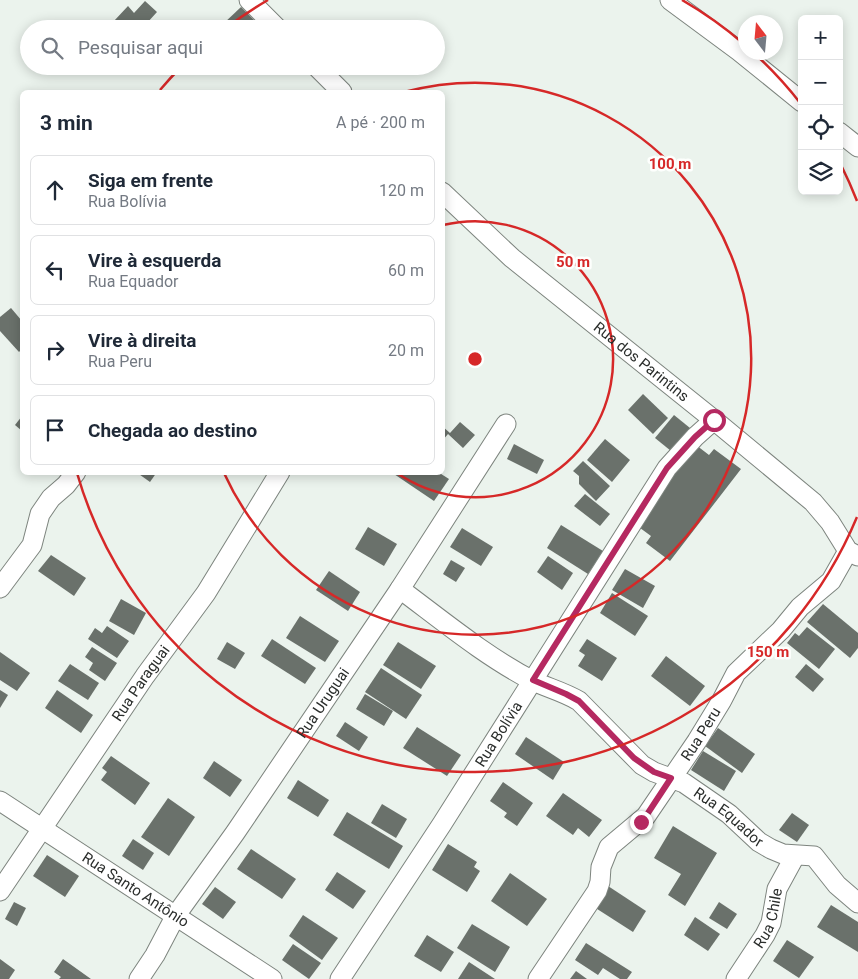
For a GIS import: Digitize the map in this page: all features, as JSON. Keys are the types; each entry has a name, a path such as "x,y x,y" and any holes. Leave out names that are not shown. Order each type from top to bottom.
{"street":[{"path":"248,0 269,20"},
{"path":"670,0 739,51 798,99"},
{"path":"325,75 340,90"},
{"path":"843,135 858,147"},
{"name":"Rua dos Parintins","path":"445,195 512,258 813,502 853,554"},
{"name":"Rua Bolívia","path":"340,979 442,824 667,468 695,437 714,420"},
{"name":"Rua Uruguai","path":"139,979 155,955 176,916 235,833 400,589 506,424"},
{"path":"0,588 32,545 40,514 51,498 66,485 74,475"},
{"name":"Rua Paraguai","path":"0,891 145,676 206,593 278,475"},
{"name":"Rua Peru","path":"538,979 597,891 601,867 609,847 646,816 722,700 736,673 781,630 800,607 831,580 853,554"},
{"name":"Rua Equador","path":"400,589 478,647 533,680 579,701 634,758 654,772 684,783 729,814 759,842 782,854 814,856 838,885 858,903"},
{"name":"Rua Santo Antônio","path":"0,801 272,979"},
{"name":"Rua Chile","path":"736,979 771,923 777,889 795,856"}],"building":[{"path":"145,1 157,12 150,20 115,20 128,6 134,13"},
{"path":"241,7 254,20 227,20"},
{"path":"11,308 20,319 19,352 0,331 0,317"},
{"path":"643,394 668,418 653,434 628,410"},
{"path":"674,415 690,428 671,451 655,438"},
{"path":"20,419 20,429 15,425"},
{"path":"460,422 475,435 463,448 448,434 445,438 445,429 450,433"},
{"path":"605,439 630,460 612,482 587,460"},
{"path":"514,444 544,460 537,474 507,459"},
{"path":"696,445 709,455 714,449 741,469 670,561 646,543 651,536 636,525"},
{"path":"583,461 610,486 596,501 579,484 579,476 573,471"},
{"path":"140,475 155,475 150,482"},
{"path":"395,475 443,475 449,479 434,501"},
{"path":"585,494 610,514 600,526 574,506"},
{"path":"561,525 603,551 588,574 547,548"},
{"path":"368,527 397,544 384,566 355,549"},
{"path":"462,528 493,547 481,566 450,547"},
{"path":"51,555 86,578 74,596 38,571"},
{"path":"548,556 573,573 562,590 537,572"},
{"path":"451,560 465,568 456,582 443,574"},
{"path":"625,569 655,586 643,608 612,590"},
{"path":"329,571 360,592 348,611 316,590"},
{"path":"612,593 648,616 635,636 600,613"},
{"path":"121,599 146,613 134,635 109,621"},
{"path":"823,604 858,633 858,648 850,658 807,622"},
{"path":"300,616 339,641 325,662 286,638"},
{"path":"107,626 129,641 117,658 88,639 95,628 102,633"},
{"path":"807,627 835,649 819,669 787,643 795,633 799,636"},
{"path":"272,639 316,668 305,684 261,656"},
{"path":"587,639 617,658 602,681 578,666 585,655 579,651"},
{"path":"227,642 245,653 235,669 217,659"},
{"path":"398,642 436,666 421,689 383,665"},
{"path":"92,647 117,663 105,681 89,670 93,663 85,657"},
{"path":"0,652 30,673 17,691 0,680"},
{"path":"666,656 705,686 690,706 651,676"},
{"path":"70,664 99,683 88,700 58,681"},
{"path":"806,664 824,679 813,692 795,677"},
{"path":"381,668 422,695 406,719 365,692"},
{"path":"0,690 8,695 0,708"},
{"path":"57,690 93,715 81,733 45,708"},
{"path":"365,694 393,711 384,726 356,709"},
{"path":"345,722 368,737 359,751 336,736"},
{"path":"417,727 461,755 447,776 403,748"},
{"path":"718,728 755,754 742,773 705,746"},
{"path":"526,737 564,762 553,780 515,754"},
{"path":"703,751 736,771 724,791 691,770"},
{"path":"111,756 150,783 135,805 101,780 107,772 102,768"},
{"path":"214,761 242,780 230,797 203,778"},
{"path":"298,780 329,800 318,817 287,798"},
{"path":"503,782 533,803 517,826 504,817 507,813 490,801"},
{"path":"563,793 602,820 589,837 578,828 573,835 546,816"},
{"path":"168,798 195,817 169,856 141,837"},
{"path":"382,804 407,819 396,838 371,823"},
{"path":"347,812 403,846 389,869 333,835"},
{"path":"792,813 809,825 797,842 779,830"},
{"path":"673,826 717,853 685,906 668,895 681,874 654,858"},
{"path":"133,839 154,853 143,870 122,856"},
{"path":"448,844 477,862 474,867 480,871 467,892 432,870"},
{"path":"251,849 296,879 282,899 237,869"},
{"path":"47,855 79,876 65,897 33,876"},
{"path":"337,872 366,891 353,909 325,890"},
{"path":"510,873 547,899 527,926 491,901"},
{"path":"608,886 646,911 633,932 594,907"},
{"path":"215,887 236,902 223,919 202,904"},
{"path":"14,902 26,908 17,926 5,919"},
{"path":"719,902 737,914 727,929 709,918"},
{"path":"831,905 858,922 858,952 817,927"},
{"path":"303,915 338,938 322,960 289,936"},
{"path":"695,917 720,934 708,951 684,935"},
{"path":"472,924 510,947 495,972 457,948"},
{"path":"427,935 454,952 441,972 414,956"},
{"path":"787,940 814,957 799,978 773,961"},
{"path":"586,943 632,972 627,979 620,979 603,968 598,975 575,960"},
{"path":"293,944 321,963 309,979 282,960"},
{"path":"0,959 15,970 9,979 0,979"},
{"path":"63,959 91,979 59,979 61,977 54,972"},
{"path":"469,962 495,979 458,979"},
{"path":"576,971 587,979 570,979"}],"route":[{"path":"641,822 671,778 654,772 634,758 579,701 533,680 667,468 678,454 714,420"}]}
